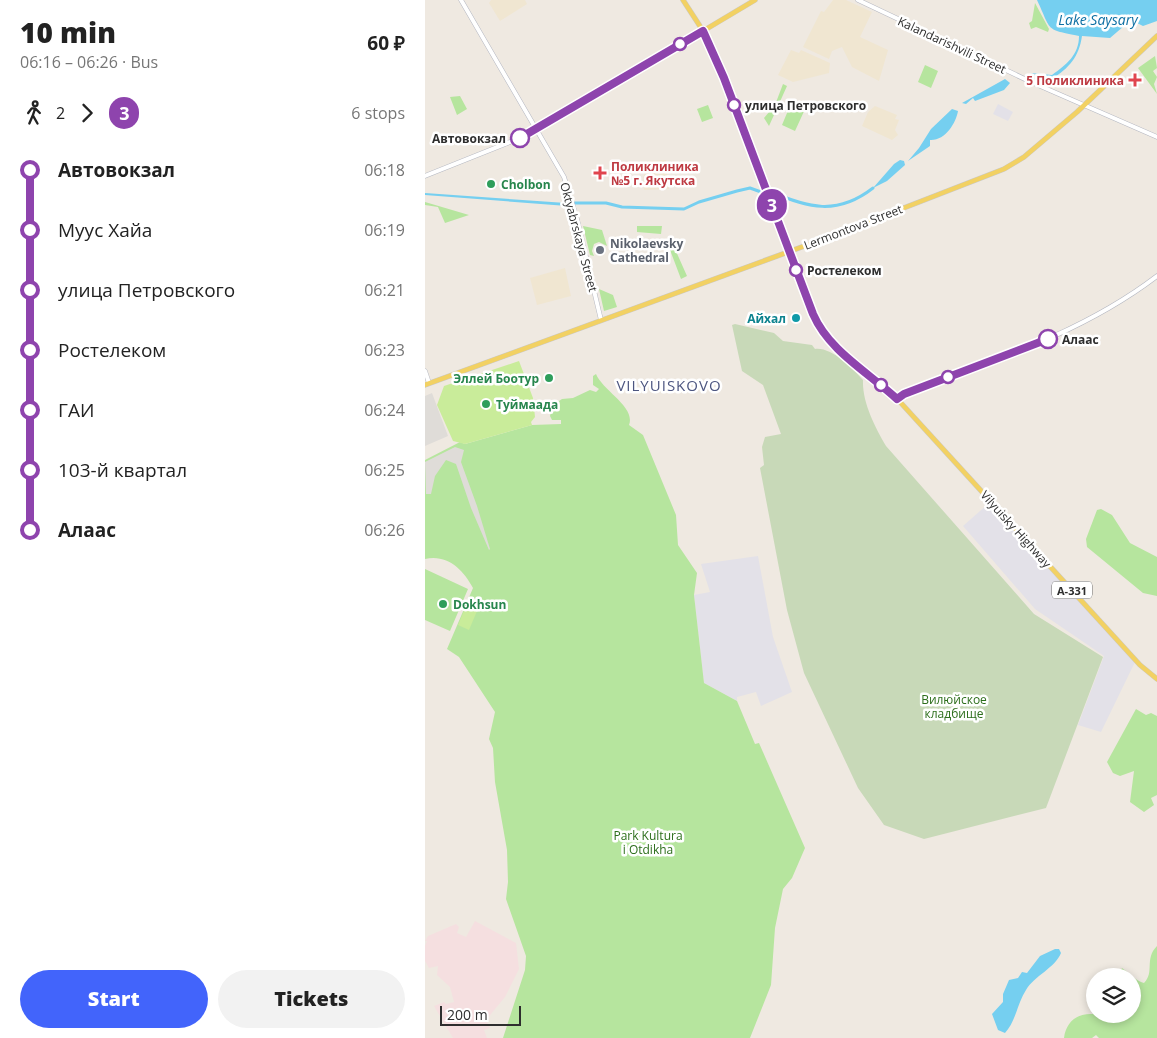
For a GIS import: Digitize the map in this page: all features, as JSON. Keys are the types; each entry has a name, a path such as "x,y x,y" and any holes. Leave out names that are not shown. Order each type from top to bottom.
{"main road":[{"path":"683,0 703,31 741,121 788,251"},
{"path":"703,31 755,0"},
{"name":"Lermontova Street","path":"427,384 1004,169 1025,156 1157,36"},
{"name":"А-331","path":"788,251 818,324 826,337 897,399"},
{"name":"Vilyuisky Highway","path":"897,399 1140,665 1157,679"}],"street":[{"name":"Oktyabrskaya Street","path":"461,0 537,128 569,190 601,320"},
{"name":"Kalandarishvili Street","path":"858,0 1083,105 1157,137"},
{"path":"425,176 509,144 703,31"},
{"path":"897,399 904,394 1047,340 1085,323 1110,309 1157,276"},
{"path":"425,371 427,384"}],"shaded area":[{"path":"491,0 525,0 527,4 500,21 489,3"},
{"path":"833,0 846,0 872,12 860,37 888,50 879,81 852,67 842,47 832,51 829,59 803,47 821,11 824,12"},
{"path":"791,50 799,53 801,50 830,63 829,73 793,82 778,75"},
{"path":"998,104 1013,112 1008,121 993,114"},
{"path":"875,106 897,115 895,119 899,120 895,130 898,135 892,140 862,126 868,112"},
{"path":"666,160 669,189 644,190 643,177 646,171 649,170 649,161"},
{"path":"565,268 571,296 537,305 530,278"},
{"path":"432,393 448,436 425,446 425,396"},
{"path":"455,447 464,450 461,462 477,506 489,550 471,508 456,464 446,460 435,476 431,494 426,494 425,462"},
{"path":"988,504 1135,662 1101,732 1078,725 1104,656 1035,609 963,526"},
{"path":"758,556 773,637 792,692 761,706 756,692 737,697 737,701 704,683 694,595 710,592 701,564"},
{"path":"475,921 516,943 519,969 505,997 486,1020 490,1028 484,1030 487,1038 453,1038 434,1006 444,1002 446,1004 454,1002 450,987 437,975 438,966 429,968 425,961 427,941 425,941 428,936 456,924 459,927 457,933 466,937"}],"green space":[{"path":"1035,3 1049,29 1048,32 1036,27 1031,29 1029,23 1032,21"},
{"path":"1155,56 1157,68 1153,71 1157,77 1154,84 1157,94 1138,68"},
{"path":"925,65 938,71 931,88 918,82"},
{"path":"783,84 787,86 769,126 764,118 775,105"},
{"path":"460,96 467,109 457,115 450,97"},
{"path":"792,101 806,107 795,131 782,125"},
{"path":"708,105 713,118 702,122 697,109"},
{"path":"425,202 469,215 445,223 438,207 425,205"},
{"path":"583,226 602,230 607,246 599,242 594,244 592,251 594,256 590,255"},
{"path":"637,226 662,226 661,234 637,232"},
{"path":"671,240 687,276 681,279 667,242"},
{"path":"599,289 613,295 617,307 604,311"},
{"name":"Вилюйское кладбище","path":"735,324 774,333 783,341 812,345 815,349 828,351 847,364 863,380 867,406 886,446 1034,614 1103,657 1046,808 924,839 884,825 858,788 804,673 787,610 760,468 764,465 762,447 765,437 781,434 763,385 742,371 732,325"},
{"name":"Туймаада","path":"519,361 533,398 535,417 531,422 532,425 465,444 453,441 437,405 444,386"},
{"name":"Park Kultura i Otdikha","path":"596,374 628,412 630,418 629,425 643,435 676,515 678,545 697,573 694,595 704,683 737,701 755,744 759,743 805,848 792,878 783,889 775,928 771,985 750,1038 503,1038 525,970 526,956 506,899 508,882 507,850 495,782 493,748 489,739 495,712 459,657 447,649 473,588 465,575 448,561 433,558 425,559 425,460 460,442 465,444 532,425 561,424 561,420 552,420 550,416 553,405 562,399 573,398 590,390 596,392 599,389 593,385 593,376"},
{"path":"1101,509 1112,515 1130,543 1157,557 1157,596 1143,593 1087,547 1086,539 1097,510"},
{"name":"Dokhsun","path":"425,569 468,589 450,631 425,620"},
{"path":"466,606 477,611 469,630 458,625"},
{"path":"1136,709 1146,715 1151,713 1157,716 1157,795 1151,798 1154,805 1144,812 1130,802 1134,771 1120,776 1113,773 1107,762"},
{"path":"1157,946 1157,1038 1099,1038 1096,1035 1092,1038 1064,1038 1070,1023 1086,1014 1086,1023 1141,1023 1141,982 1144,983 1147,979 1151,956"}],"water":[{"name":"Lake Saysary","path":"1037,0 1157,0 1157,21 1143,26 1131,20 1110,38 1082,36 1076,56 1063,71 1052,79 1030,73 1052,75 1071,59 1077,49 1079,36 1060,32 1051,27"},
{"path":"1005,79 1010,83 1004,90 975,101 973,98 966,104 962,103"},
{"path":"952,109 958,111 955,121 949,130 940,138 930,140 930,146 908,161 931,129"},
{"path":"900,160 904,161 905,165 887,181 873,188 894,164"},
{"path":"425,193 566,203 567,206 425,195"},
{"path":"1059,949 1061,953 1054,963 1034,980 1026,990 1009,1028 1005,1033 998,1030 992,1014 1003,1002 1003,994 1009,980 1018,978 1022,972 1027,973 1040,956"}],"waterway":[{"path":"575,203 606,203 622,207 684,209 699,202 750,188 761,192"},
{"path":"769,191 810,205 835,206 860,197 873,188"}],"bus line":[{"name":"3","path":"520,138 703,31 709,40 741,121 813,314 821,331 831,342 897,399 904,394 1048,339"}],"place":[{"name":"5 Поликлиника","path":"1135,80"},
{"name":"улица Петровского","path":"734,105"},
{"name":"Автовокзал","path":"520,138"},
{"name":"Поликлиника №5 г. Якутска","path":"600,173"},
{"name":"Cholbon","path":"491,184"},
{"name":"Nikolaevsky Cathedral","path":"600,250"},
{"name":"Ростелеком","path":"796,270"},
{"name":"Айхал","path":"796,318"},
{"name":"Алаас","path":"1048,339"},
{"name":"Эллей Боотур","path":"549,378"},
{"name":"Туймаада","path":"486,404"},
{"name":"Dokhsun","path":"443,604"}],"district":[{"name":"VILYUISKOVO","path":"669,385"}]}
